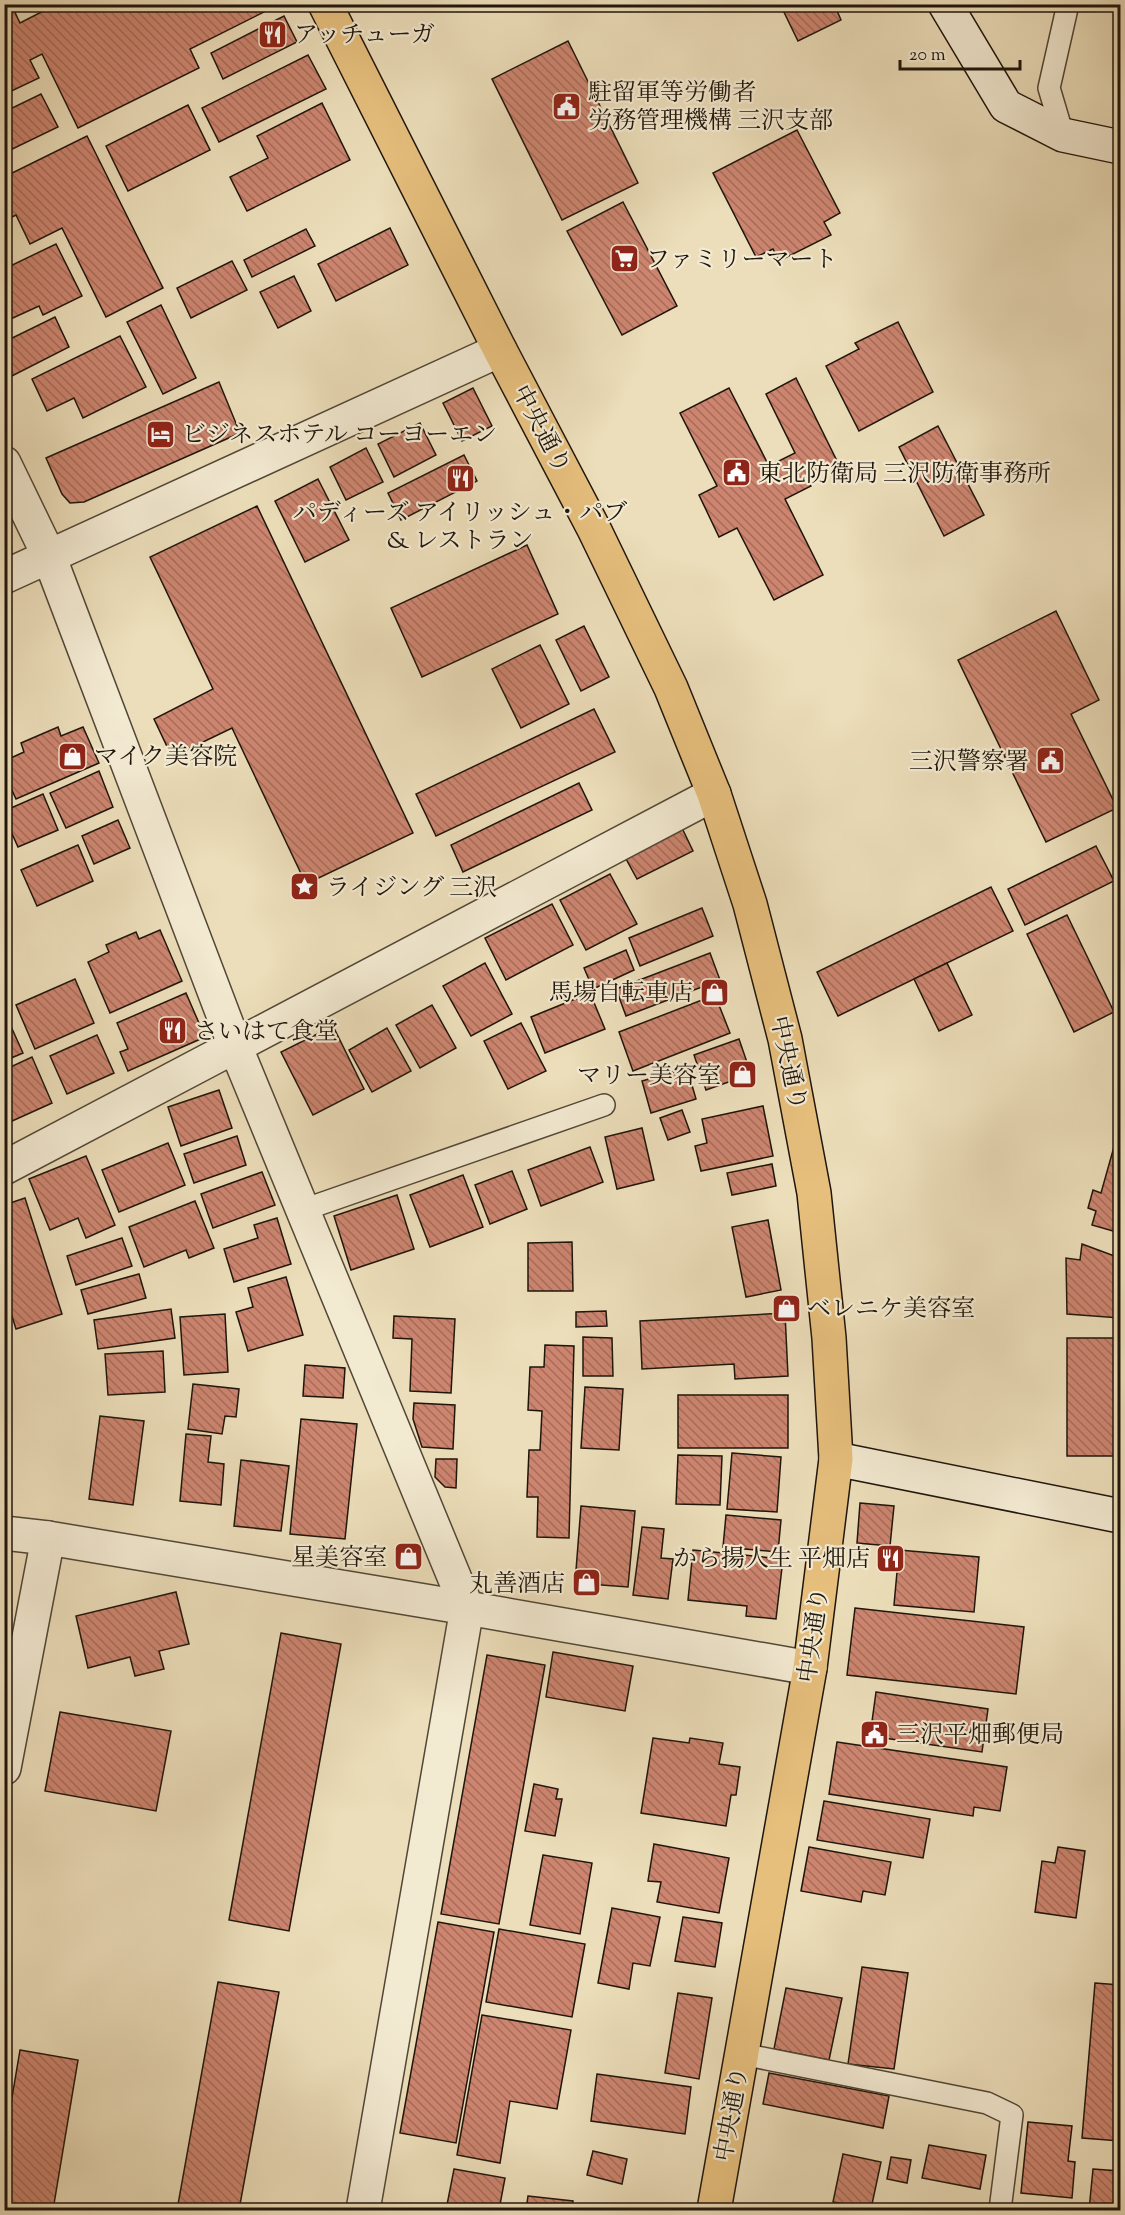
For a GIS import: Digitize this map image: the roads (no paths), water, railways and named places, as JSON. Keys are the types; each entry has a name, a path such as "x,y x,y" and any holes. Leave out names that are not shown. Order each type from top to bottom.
{"main road":[{"name":"中央通り","path":"325,4 500,350 594,529 671,688 714,794 750,904 785,1040 814,1193 829,1338 836,1459 810,1668 714,2211"}],"street":[{"path":"945,4 1006,106 1063,135 1120,147"},
{"path":"4,577 500,350"},
{"path":"4,464 49,556 235,1046 467,1608 363,2211"},
{"path":"4,1168 714,794"},
{"path":"836,1459 1120,1516"},
{"path":"4,1533 48,1538 467,1608 810,1668"},
{"path":"4,1768 8,1727 48,1538"}],"lane":[{"path":"1063,135 1049,88 1068,4"},
{"path":"303,1210 604,1105"},
{"path":"742,2055 987,2103 1012,2115 1000,2211"}],"place":[{"name":"アッチューガ","path":"273,34"},
{"name":"駐留軍等労働者 労務管理機構 三沢支部","path":"567,106"},
{"name":"ファミリーマート","path":"625,259"},
{"name":"ビジネスホテル コーヨーエン","path":"161,434"},
{"name":"東北防衛局 三沢防衛事務所","path":"737,473"},
{"name":"パディーズ アイリッシュ・パブ & レストラン","path":"460,479"},
{"name":"マイク美容院","path":"73,756"},
{"name":"三沢警察署","path":"1050,761"},
{"name":"ライジング 三沢","path":"305,887"},
{"name":"馬場自転車店","path":"714,992"},
{"name":"さいはて食堂","path":"173,1031"},
{"name":"マリー美容室","path":"742,1075"},
{"name":"ベレニケ美容室","path":"786,1308"},
{"name":"星美容室","path":"408,1557"},
{"name":"から揚人生 平畑店","path":"891,1558"},
{"name":"丸善酒店","path":"586,1583"},
{"name":"三沢平畑郵便局","path":"875,1734"}]}
